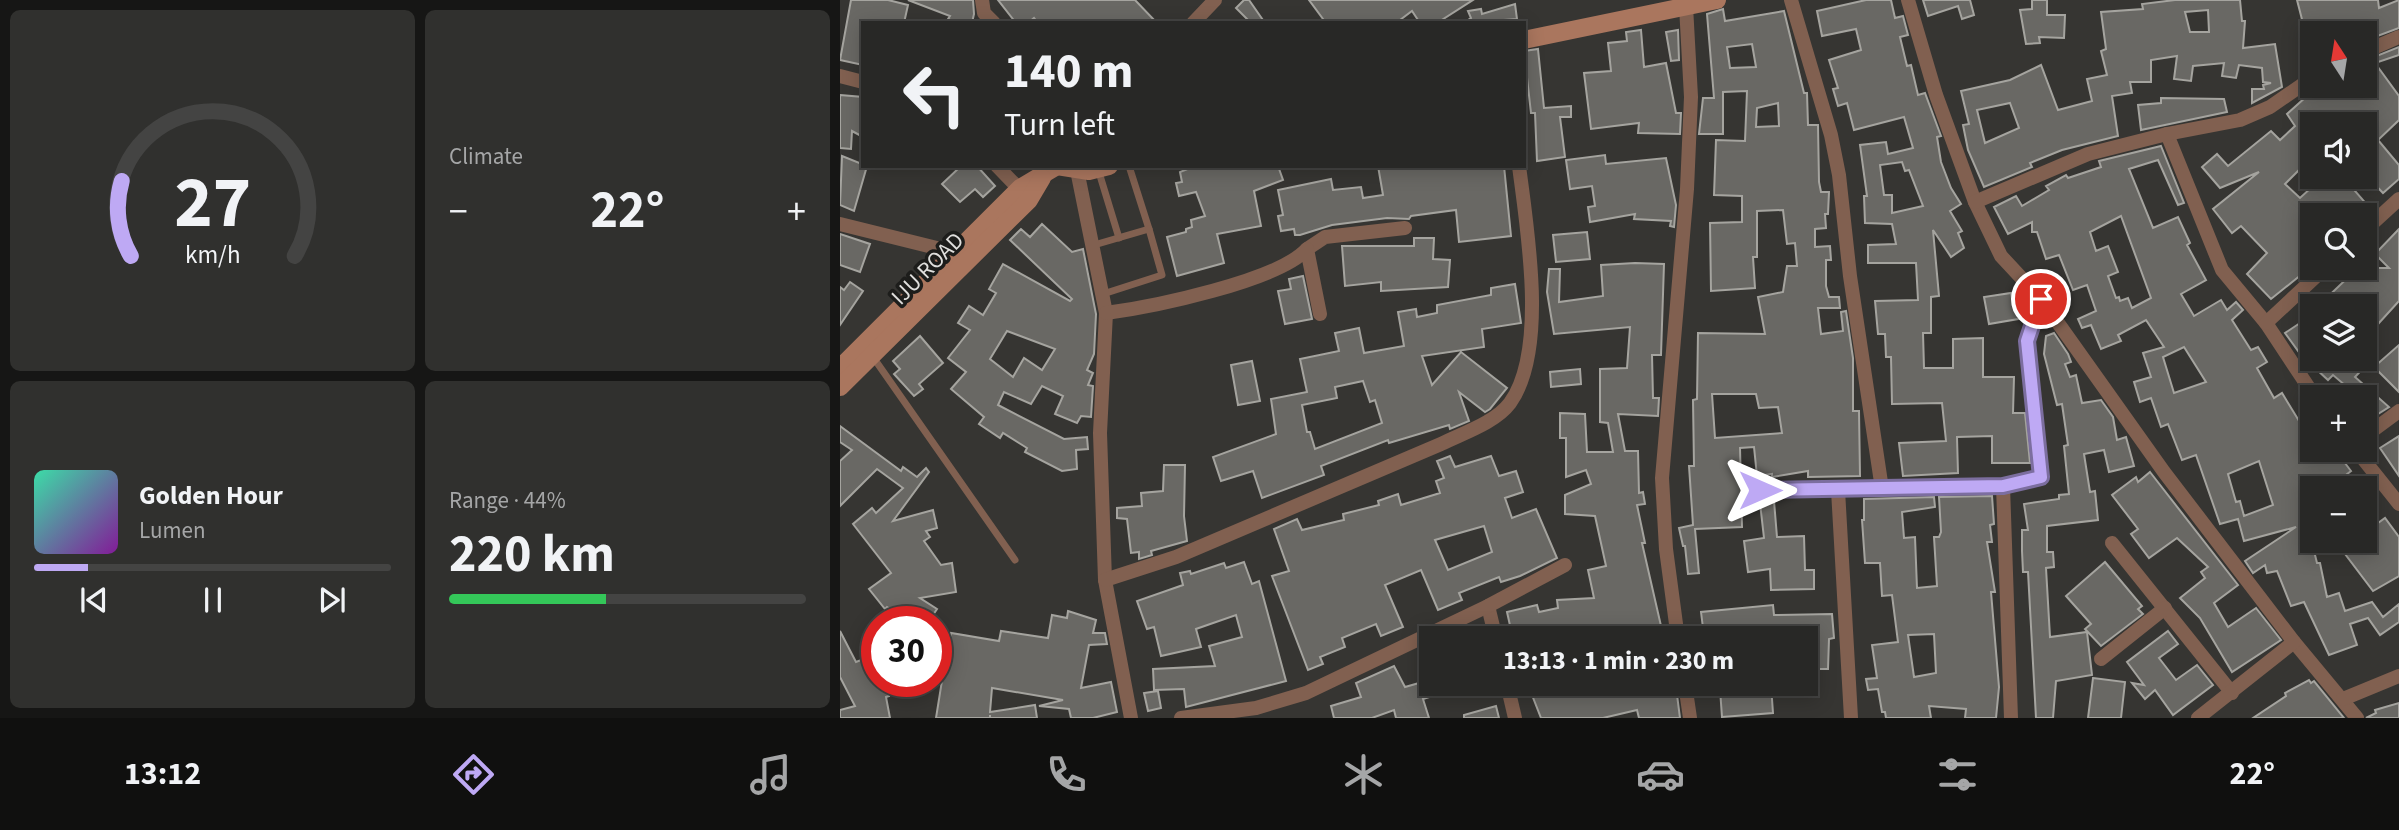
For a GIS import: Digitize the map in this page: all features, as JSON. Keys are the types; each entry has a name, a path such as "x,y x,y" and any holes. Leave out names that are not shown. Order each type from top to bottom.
{"main road":[{"path":"1526,40 1717,0"},
{"name":"IJU ROAD","path":"840,368 957,253 1054,168"},
{"name":"IJU ROAD","path":"1067,168 1104,168"},
{"name":"IJU ROAD","path":"840,387 1025,194"}],"street":[{"path":"982,0 984,13 993,21"},
{"path":"1195,21 1215,0"},
{"path":"1791,0 1831,135 1839,175 1850,276 1882,489"},
{"path":"1908,0 1936,95 1975,202 2001,256 2041,299 2164,472 2294,642 2357,718"},
{"path":"1676,626 1666,549 1662,478 1688,189 1691,97 1686,6"},
{"path":"2377,46 2399,37"},
{"path":"840,76 861,81"},
{"path":"1975,202 2088,155 2167,134 2240,120 2270,107 2300,86"},
{"path":"2167,134 2222,270 2266,323 2307,385"},
{"path":"999,168 1025,194"},
{"path":"1105,580 1176,556 1441,443 1476,427 1510,404 1529,360 1534,321 1519,168"},
{"path":"1077,170 1107,313 1100,433 1105,580 1131,718"},
{"path":"2377,219 2399,199"},
{"path":"840,224 957,253"},
{"path":"1107,313 1155,306 1227,286 1297,261 1307,249 1325,236 1405,228"},
{"path":"1307,249 1320,314"},
{"path":"2266,323 2312,280"},
{"path":"1760,490 2003,486 2041,477 2027,341 2041,299"},
{"path":"2377,427 2399,411"},
{"path":"2366,462 2399,504"},
{"path":"2003,486 2011,718"},
{"path":"1838,490 1851,718"},
{"path":"2112,543 2232,692"},
{"path":"1181,718 1257,713 1306,693 1488,606 1565,565"},
{"path":"1488,606 1493,626"},
{"path":"2101,659 2165,608"},
{"path":"2198,718 2294,642"},
{"path":"2343,699 2399,676"},
{"path":"1510,696 1515,718"},
{"path":"1687,696 1690,718"}],"lane":[{"path":"1104,168 1119,238"},
{"path":"1103,294 1162,275 1130,168"},
{"path":"1094,245 1149,229"},
{"path":"872,356 1015,560"}],"building":[{"path":"851,0 888,0 908,5 904,21 861,21 861,65 840,60"},
{"path":"908,0 973,0 972,21 953,21 948,19 950,16"},
{"path":"998,0 1135,0 1155,21 1036,21 1034,18 1030,21 1014,21"},
{"path":"1244,0 1249,0 1264,21 1249,21 1236,8"},
{"path":"1309,0 1473,0 1440,21 1419,21 1412,11 1399,21 1325,21"},
{"path":"1866,0 1891,0 1895,18 1903,16 1908,35 1900,37 1907,66 1911,65 1918,95 1925,93 1941,136 1937,137 1941,162 1951,188 1961,204 1950,211 1962,231 1958,233 1964,248 1951,257 1933,230 1939,296 1931,297 1931,333 1923,333 1924,368 1953,368 1953,339 1983,338 1983,377 2014,377 2013,413 2025,413 2030,463 1992,463 1992,436 1957,437 1958,473 1903,476 1899,443 1946,441 1942,403 1892,404 1891,357 1886,357 1885,334 1878,334 1875,301 1918,300 1916,263 1868,263 1868,245 1896,244 1892,224 1865,223 1864,196 1867,196 1860,145 1886,142 1888,154 1913,148 1904,117 1854,130 1847,103 1838,106 1833,89 1838,88 1829,60 1861,50 1856,29 1822,36 1817,11","holes":["1902,162 1905,171 1909,170 1923,206 1892,213 1892,195 1884,195 1880,165"]},
{"path":"1923,0 1970,0 1974,15 1962,19 1958,6 1928,16"},
{"path":"2032,0 2047,0 2047,15 2065,15 2064,38 2039,37 2040,43 2026,44 2020,10 2032,9"},
{"path":"2175,0 2240,0 2242,21 2245,21 2243,48 2275,44 2282,87 2252,103 2252,89 2264,89 2263,85 2271,83 2263,82 2262,68 2239,65 2236,78 2222,76 2224,63 2193,66 2191,81 2174,79 2177,56 2151,60 2151,82 2130,82 2132,93 2112,96 2118,136 2062,150 2030,163 2032,167 1984,187 1968,150 1963,125 1969,124 1961,91 2010,80 2041,65 2058,110 2092,101 2087,79 2107,75 2101,51 2106,49 2101,12 2143,9 2142,4","holes":["2208,10 2209,32 2190,32 2185,12","2010,103 2019,128 1985,143 1977,110"]},
{"path":"2297,0 2378,0 2379,8 2399,0 2399,28 2377,36 2377,21 2302,21"},
{"path":"1515,4 1517,19 1466,21 1471,18 1468,11 1481,9 1482,14"},
{"path":"1723,9 1725,21 1784,11 1804,93 1807,93 1808,125 1818,125 1821,192 1829,192 1828,214 1825,214 1826,228 1815,229 1815,247 1830,246 1831,260 1826,260 1826,286 1829,297 1839,297 1840,308 1818,308 1821,334 1843,331 1841,312 1846,311 1853,358 1853,411 1859,411 1860,476 1808,477 1808,471 1772,477 1772,474 1757,476 1754,447 1740,448 1742,527 1695,529 1699,573 1688,574 1685,546 1679,528 1693,525 1689,466 1694,466 1693,400 1697,399 1698,333 1765,334 1758,297 1783,292 1787,266 1797,266 1795,243 1787,244 1783,210 1757,211 1757,257 1753,257 1755,288 1711,291 1710,223 1742,222 1742,196 1714,195 1716,140 1745,141 1747,91 1723,92 1723,134 1699,134 1703,98 1714,98 1707,14","holes":["1752,44 1756,67 1730,68 1727,47","1778,103 1779,126 1756,127 1757,108","1712,394 1756,394 1759,408 1778,407 1782,433 1715,438"]},
{"path":"1641,30 1644,67 1666,63 1676,113 1681,113 1680,134 1638,133 1639,123 1591,129 1584,73 1611,71 1608,43 1627,41 1626,32"},
{"path":"1678,30 1679,60 1671,61 1666,32"},
{"path":"2399,47 2399,55 2377,62 2377,56"},
{"path":"1538,49 1544,108 1571,106 1571,117 1560,117 1565,157 1537,161 1535,113 1531,113 1526,51"},
{"path":"2377,66 2399,96 2399,120 2378,140 2399,165 2399,179 2383,193 2377,187 2377,112 2300,112 2300,169 2285,184 2300,198 2310,189 2353,189 2366,203 2300,203 2300,276 2271,299 2247,274 2267,253 2241,226 2232,233 2213,209 2259,172 2220,188 2202,167 2217,154 2228,166 2271,131 2280,140 2295,126 2287,114 2305,98 2377,98"},
{"path":"840,95 861,97 861,136 852,131 851,149 840,148"},
{"path":"2161,98 2224,99 2227,112 2141,130 2138,105 2161,103"},
{"path":"2161,146 2184,203 2178,205 2158,160 2129,169 2153,228 2178,217 2190,243 2187,245 2206,280 2181,294 2194,316 2221,300 2227,310 2236,302 2243,310 2232,320 2251,350 2258,347 2267,362 2257,368 2274,398 2282,393 2300,422 2300,462 2344,462 2351,471 2345,476 2300,476 2300,553 2314,553 2317,563 2320,563 2327,597 2339,593 2345,611 2372,602 2383,617 2399,604 2399,622 2380,635 2368,618 2350,624 2357,645 2329,655 2304,602 2291,606 2277,571 2267,573 2265,565 2253,573 2245,561 2296,527 2244,541 2238,519 2220,524 2196,455 2182,460 2168,424 2161,427 2151,398 2140,402 2134,382 2151,377 2143,353 2164,347 2146,320 2118,335 2121,341 2101,349 2091,325 2082,328 2078,319 2096,311 2087,285 2073,290 2059,255 2046,259 2037,232 2032,232 2032,222 2008,234 1994,207 2016,196 2022,206 2049,190 2046,186 2066,175 2068,178 2101,167 2099,161","holes":["2121,216 2151,298 2132,308 2128,298 2120,301 2119,297 2116,298 2108,276 2118,272 2108,246 2096,251 2090,232","2184,347 2206,382 2174,393 2163,357","2259,461 2273,505 2244,516 2240,501 2236,502 2228,474"]},
{"path":"1605,155 1606,164 1666,158 1676,205 1674,227 1670,226 1671,221 1634,219 1635,214 1590,222 1588,207 1595,206 1592,186 1570,189 1566,160"},
{"path":"842,156 861,164 861,168 866,168 854,211 840,205"},
{"path":"959,168 979,168 995,186 983,197 975,189 960,202 942,184"},
{"path":"1190,168 1279,168 1283,180 1254,191 1261,226 1217,234 1224,263 1177,276 1167,237 1186,232 1186,229 1192,227 1191,220 1205,216 1196,192 1179,196 1176,183 1182,182 1180,172"},
{"path":"1378,168 1504,168 1511,236 1459,242 1456,210 1411,216 1409,219 1387,218 1332,225 1300,235 1295,235 1294,229 1281,231 1278,216 1283,215 1278,190 1331,179 1333,190 1361,187 1363,198 1383,195"},
{"path":"1042,224 1072,252 1083,249 1096,314 1094,354 1087,370 1093,373 1088,385 1093,386 1091,417 1081,416 1077,423 1055,414 1063,396 1042,386 1031,404 1004,392 998,405 1064,439 1087,437 1088,449 1076,450 1077,469 1062,471 1025,452 1027,448 1003,433 1000,438 979,424 984,417 951,389 966,372 948,358 970,330 958,323 969,306 983,315 996,293 989,289 1003,264 1070,301 1072,299 1010,240 1021,229 1030,237","holes":["1007,331 1055,349 1042,370 1024,358 1013,377 990,359"]},
{"path":"2399,229 2399,301 2379,323 2377,294 2331,294 2345,280 2377,280 2377,268 2389,268 2377,256 2377,252"},
{"path":"1587,232 1590,259 1556,262 1553,235"},
{"path":"840,234 870,244 860,272 840,265"},
{"path":"1414,238 1434,238 1433,259 1450,260 1448,287 1381,291 1381,282 1345,286 1342,246 1414,246"},
{"path":"1664,264 1661,355 1652,355 1653,398 1659,398 1658,416 1618,414 1625,451 1638,451 1639,493 1643,492 1645,504 1637,505 1645,543 1642,543 1661,626 1510,626 1507,612 1537,605 1539,612 1558,608 1557,600 1594,598 1588,570 1606,566 1595,516 1565,514 1565,495 1591,484 1586,470 1566,477 1566,438 1560,438 1560,413 1585,414 1587,452 1613,452 1608,423 1600,422 1600,369 1627,368 1630,327 1554,334 1547,292 1549,269 1560,269 1559,302 1603,296 1601,265"},
{"path":"1303,276 1312,319 1285,324 1278,291 1291,289 1289,279"},
{"path":"850,282 863,291 840,325 840,287 844,290"},
{"path":"1515,284 1521,323 1482,329 1484,347 1422,356 1432,385 1461,352 1507,388 1490,409 1485,412 1459,392 1469,421 1450,429 1449,425 1389,443 1388,440 1321,466 1324,475 1262,498 1253,471 1221,481 1213,457 1276,434 1271,399 1307,392 1300,359 1339,351 1335,333 1359,328 1364,353 1404,346 1398,312 1416,309 1417,317 1437,313 1437,305 1491,295 1491,288","holes":["1363,381 1370,402 1375,400 1382,423 1315,449 1310,432 1307,432 1302,405 1337,398 1335,387"]},
{"path":"2011,293 2014,310 2026,313 2024,318 1989,324 1984,297"},
{"path":"2300,323 2300,354 2285,333"},
{"path":"2054,333 2068,354 2071,362 2065,364 2070,377 2076,375 2082,403 2101,400 2113,417 2117,440 2126,437 2134,466 2109,472 2104,450 2084,454 2090,492 2095,491 2098,520 2047,526 2047,552 2053,552 2054,567 2046,568 2050,637 2087,632 2092,675 2056,681 2053,718 2036,718 2028,572 2023,572 2022,530 2028,530 2024,504 2059,499 2059,495 2069,494 2064,446 2068,445 2062,404 2057,405 2044,354 2046,336"},
{"path":"920,336 943,363 919,384 923,389 914,396 894,374 900,369 893,361"},
{"path":"2399,345 2399,392 2377,370 2377,364"},
{"path":"1252,361 1260,401 1238,405 1231,365"},
{"path":"1580,369 1581,384 1551,387 1550,372"},
{"path":"2318,371 2361,371 2355,377 2364,385 2345,385 2333,375 2328,380"},
{"path":"2377,396 2389,407 2377,413"},
{"path":"840,426 901,471 903,467 917,477 926,468 929,472 893,521 933,510 937,528 926,531 930,537 924,541 941,565 952,563 956,592 920,598 932,606 883,606 869,589 891,573 853,524 872,508 876,513 903,488 877,469 840,506 840,461 852,450 840,442"},
{"path":"2399,436 2399,476 2380,448"},
{"path":"1450,456 1455,467 1491,456 1499,476 1516,471 1523,492 1505,498 1512,518 1536,509 1557,558 1520,576 1501,582 1499,577 1459,593 1462,600 1438,610 1421,570 1385,585 1403,627 1381,636 1376,624 1342,638 1345,647 1320,657 1323,664 1308,670 1272,576 1289,571 1274,529 1297,519 1302,530 1344,520 1343,514 1379,505 1378,501 1398,494 1401,505 1440,493 1436,481 1444,478 1437,461","holes":["1484,526 1492,552 1448,570 1435,540"]},
{"path":"1164,465 1185,465 1184,516 1187,541 1151,551 1152,555 1139,559 1139,552 1131,553 1127,519 1117,518 1117,508 1142,506 1141,493 1163,491"},
{"path":"2150,472 2238,585 2214,603 2228,627 2256,608 2281,640 2232,672 2200,618 2180,598 2205,578 2201,572 2208,567 2177,538 2149,558 2131,534 2138,529 2112,495 2136,477 2138,482"},
{"path":"1992,496 1994,524 1990,525 1992,542 1987,542 1995,592 1991,592 1999,687 1996,718 1965,718 1966,709 1929,706 1931,718 1886,718 1885,712 1882,712 1878,689 1868,690 1866,679 1877,678 1872,645 1898,642 1892,595 1882,596 1880,563 1865,563 1862,520 1864,499 1934,497 1935,507 1902,512 1904,538 1915,537 1917,588 1937,586 1934,537 1939,537 1941,532 1939,497","holes":["1934,634 1936,673 1914,677 1908,635"]},
{"path":"1774,501 1777,537 1804,536 1805,570 1814,570 1814,589 1771,590 1770,569 1748,572 1744,541 1764,538 1760,503"},
{"path":"2377,518 2378,523 2385,518 2399,537 2399,576 2373,591 2344,553 2377,553"},
{"path":"1244,562 1252,584 1259,581 1286,681 1186,707 1184,689 1154,690 1153,669 1215,666 1209,646 1242,637 1236,615 1196,629 1201,647 1161,656 1154,627 1147,629 1137,601 1183,585 1180,573 1190,571 1191,574 1224,563 1226,568"},
{"path":"2105,562 2142,606 2138,609 2143,614 2101,646 2085,629 2091,624 2066,596"},
{"path":"1773,605 1774,615 1832,614 1834,638 1829,639 1828,669 1818,669 1818,626 1703,626 1701,612"},
{"path":"1068,611 1096,620 1093,633 1105,633 1107,644 1089,645 1081,688 1111,682 1117,712 1093,718 1071,718 1069,709 1039,706 1063,700 992,688 990,712 1035,705 1037,718 936,718 939,697 952,697 952,633 999,641 1001,631 1048,638 1052,615 1067,618"},
{"path":"840,631 856,662 861,660 861,697 886,697 890,718 840,718 840,710 855,706 840,677"},
{"path":"2168,631 2178,644 2159,658 2176,680 2197,665 2213,685 2173,715 2155,690 2145,699 2132,683 2144,685 2127,662"},
{"path":"1394,666 1405,687 1419,683 1419,696 1432,696 1423,699 1429,718 1396,718 1394,710 1372,718 1334,718 1331,706 1361,697 1356,683"},
{"path":"2093,678 2125,682 2121,718 2088,718"},
{"path":"2309,680 2311,683 2314,681 2344,718 2253,718 2286,696 2285,693"},
{"path":"1158,691 1161,708 1148,711 1144,693"},
{"path":"1532,696 1677,696 1680,718 1639,718 1637,710 1603,718 1541,718"},
{"path":"1720,696 1772,696 1773,713 1722,717"},
{"path":"2399,703 2399,718 2366,718 2376,713 2375,710"},
{"path":"1496,706 1499,718 1464,718 1464,715"}],"route":[{"path":"1760,490 2003,486 2035,481 2041,477 2027,341 2041,299"}]}
